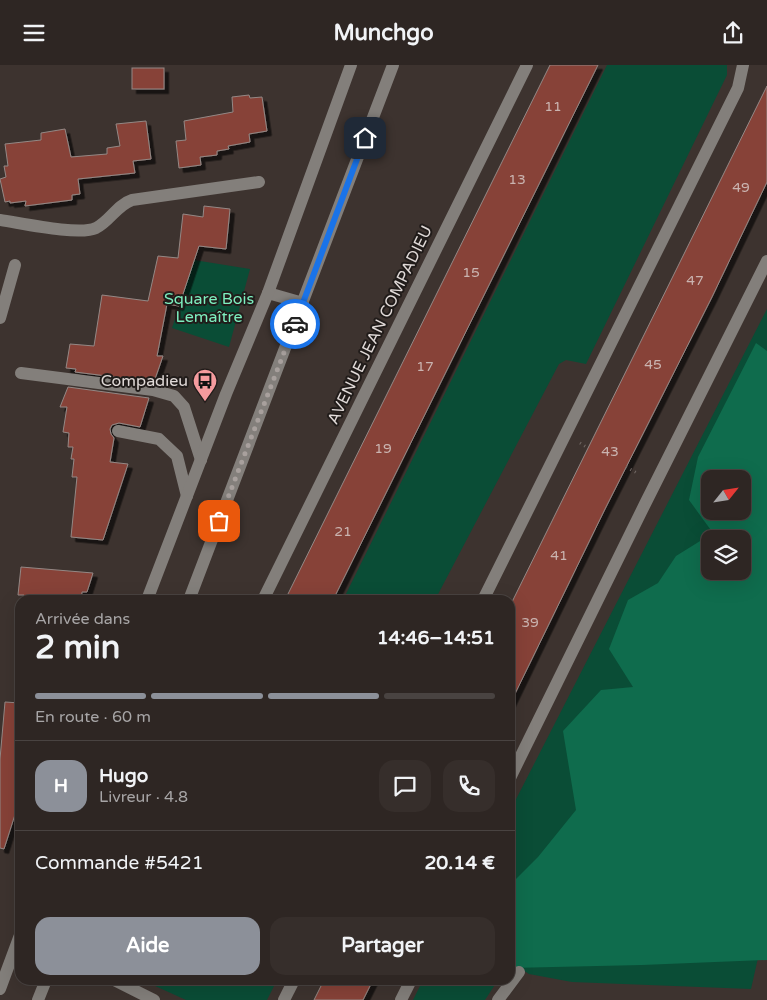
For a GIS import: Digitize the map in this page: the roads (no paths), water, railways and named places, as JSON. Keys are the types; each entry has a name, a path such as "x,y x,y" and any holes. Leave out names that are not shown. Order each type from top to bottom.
{"street":[{"path":"150,595 200,460 268,293 351,65"},
{"path":"191,595 393,65"},
{"name":"AVENUE JEAN COMPADIEU","path":"265,595 526,65"},
{"path":"485,595 738,88 743,65"},
{"path":"0,220 82,231 95,228 109,219 123,203 132,200 259,182"},
{"path":"515,768 767,261"},
{"path":"0,318 16,265"},
{"path":"268,293 303,303"},
{"path":"21,373 153,390 174,396 184,407 200,460"},
{"path":"118,431 159,439 177,456 187,496"},
{"path":"0,989 15,950"},
{"path":"515,977 519,972"},
{"path":"38,1000 44,985"},
{"path":"124,985 154,1000"},
{"path":"284,1000 292,985"},
{"path":"401,1000 408,985"},
{"path":"498,1000 509,985"}],"place":[{"name":"Compadieu","path":"205,402"}],"park label":[{"name":"Square Bois Lemaître","path":"209,308"}]}
